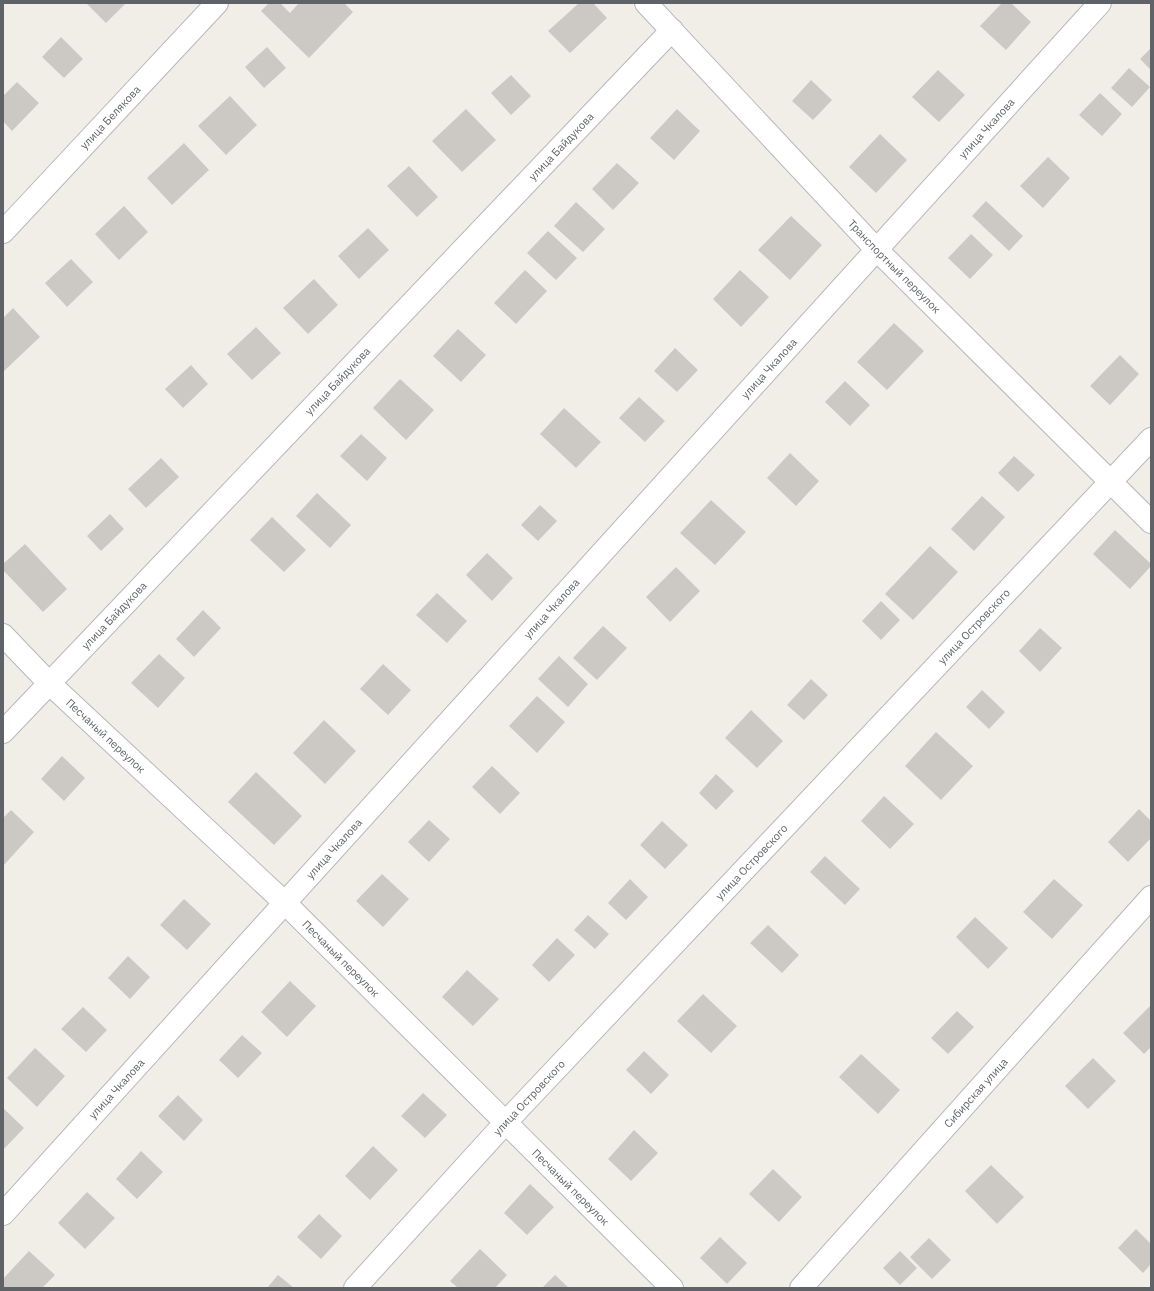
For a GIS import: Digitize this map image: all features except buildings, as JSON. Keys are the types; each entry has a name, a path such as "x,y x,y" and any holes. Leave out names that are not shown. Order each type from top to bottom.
{"street":[{"name":"улица Белякова","path":"3,232 217,3"},
{"name":"Транспортный переулок","path":"646,3 876,249 1109,482 1151,522"},
{"name":"улица Чкалова","path":"3,1214 284,902 1100,3"},
{"name":"улица Байдукова","path":"3,732 672,30"},
{"name":"улица Островского","path":"355,1288 506,1122 1151,439"},
{"name":"Песчаный переулок","path":"3,635 49,683 284,902 672,1288"},
{"name":"Сибирская улица","path":"801,1288 1151,897"}]}
